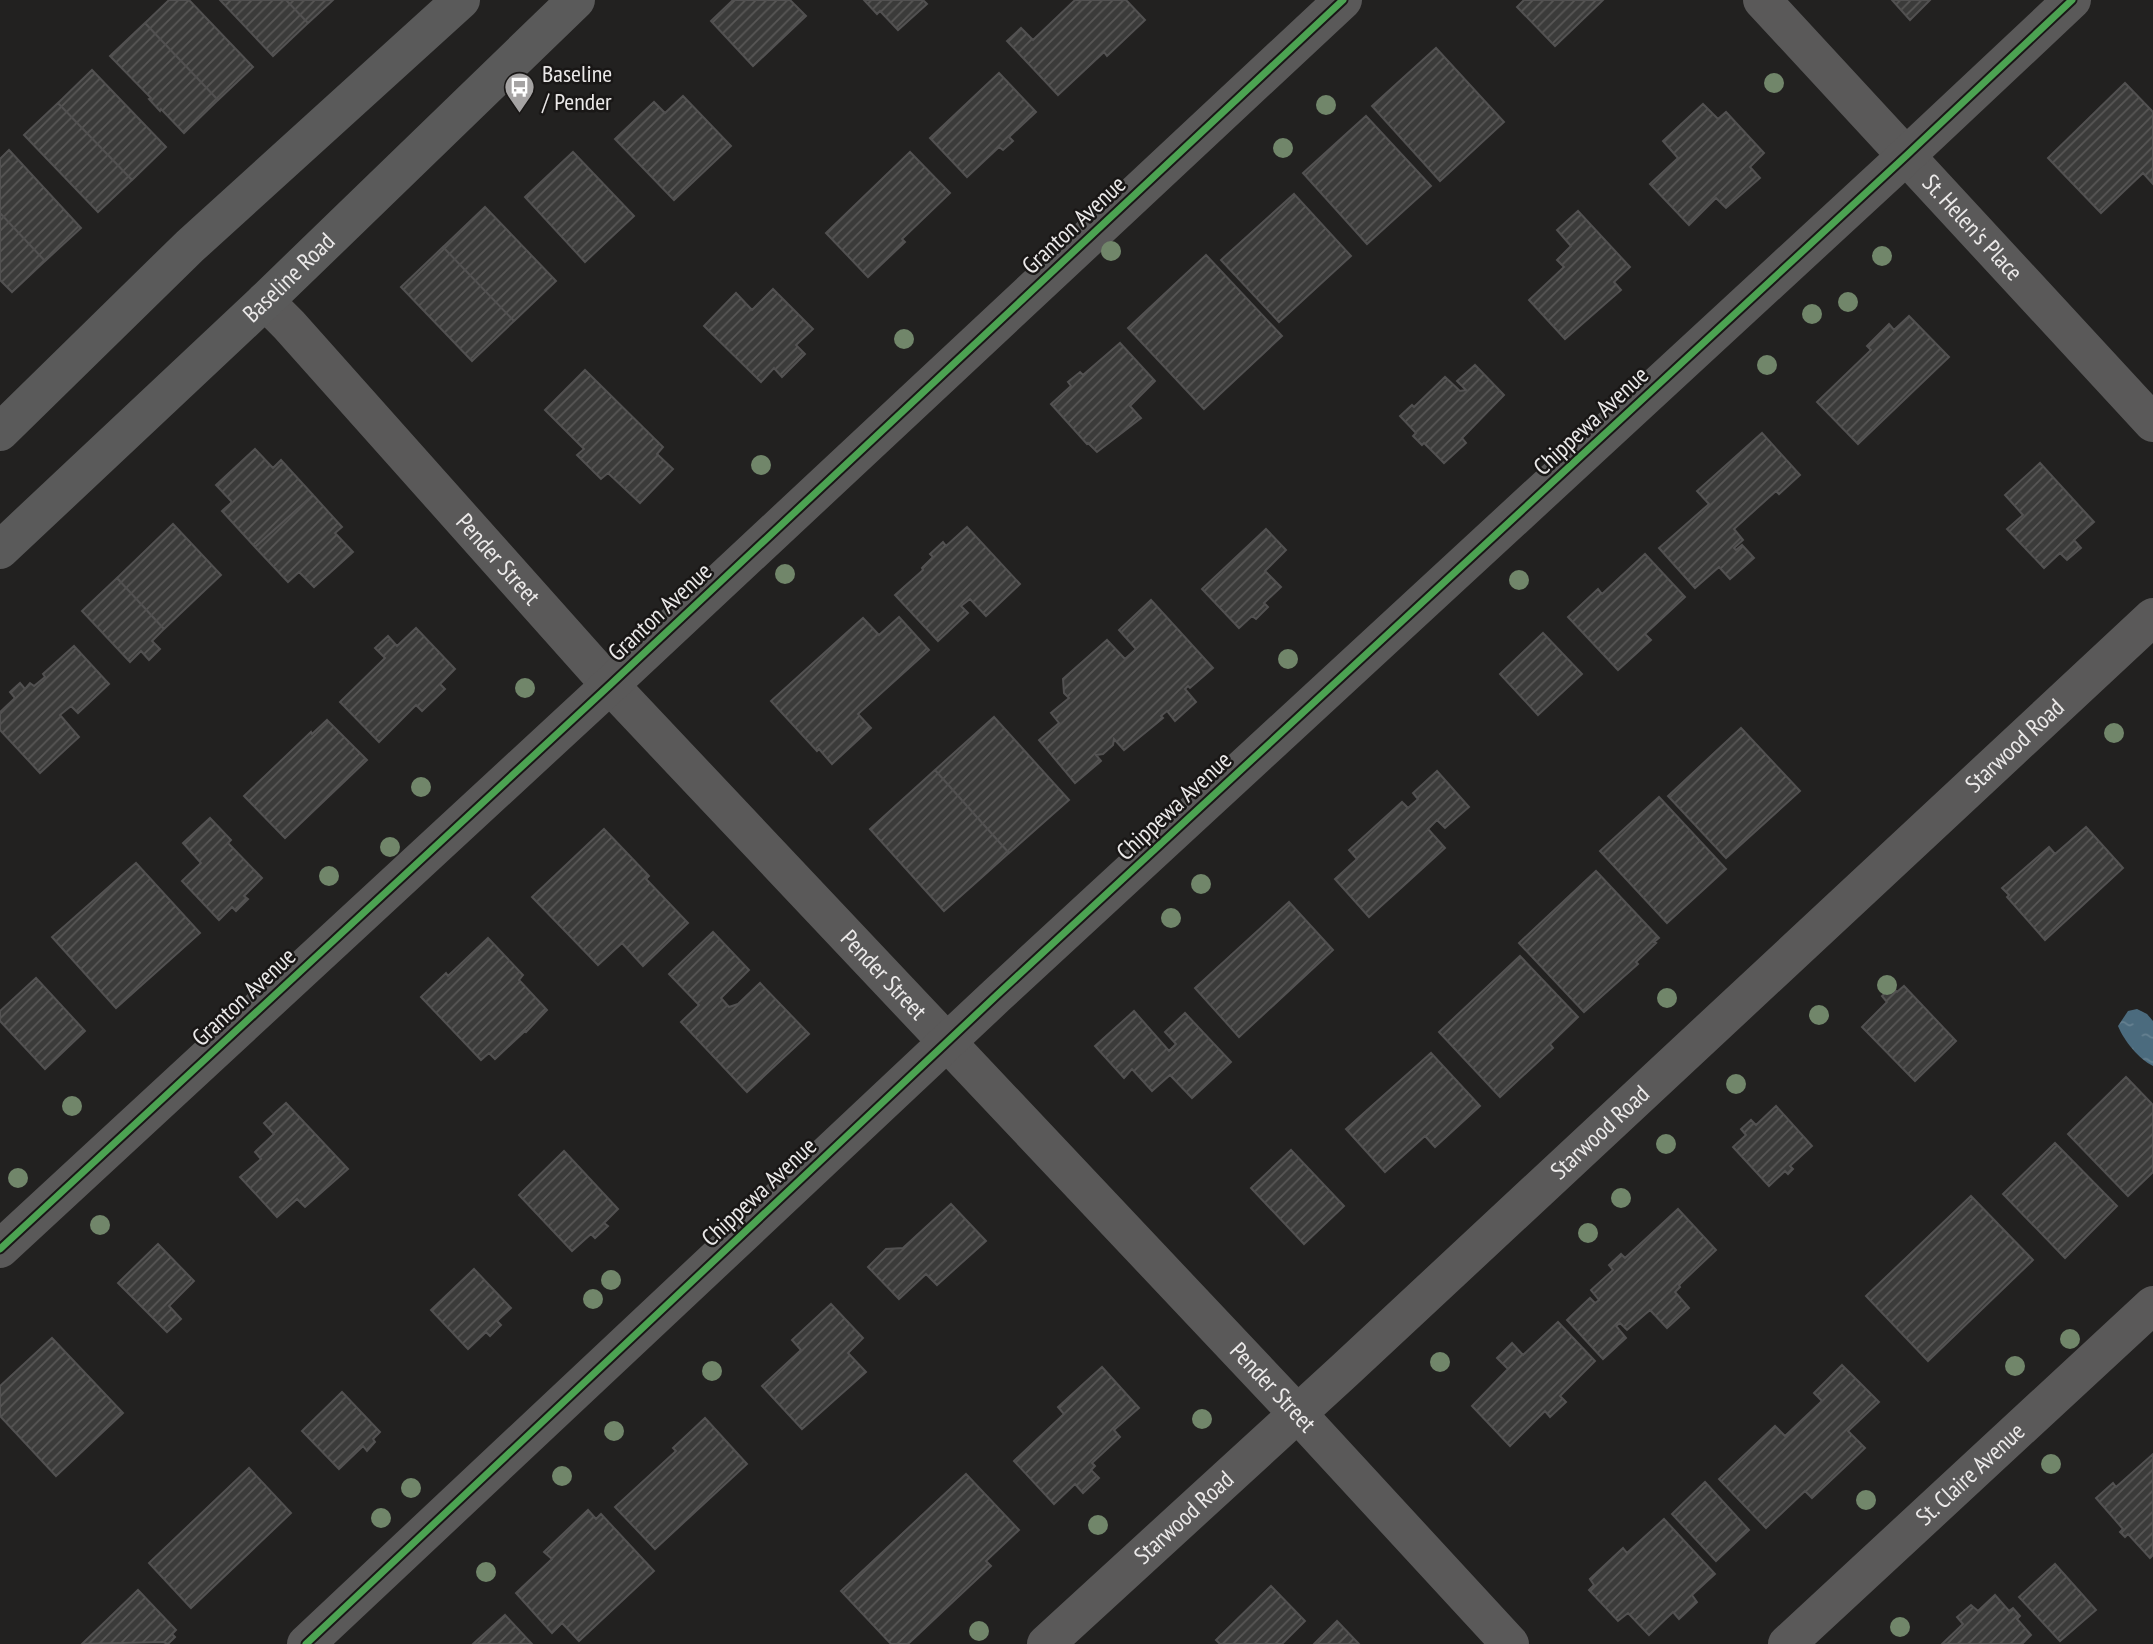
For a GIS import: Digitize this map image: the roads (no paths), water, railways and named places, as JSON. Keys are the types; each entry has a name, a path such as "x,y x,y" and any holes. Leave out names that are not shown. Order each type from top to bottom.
{"main road":[{"path":"0,432 190,246 461,0"},
{"name":"Baseline Road","path":"0,550 265,301 576,0"}],"street":[{"name":"Granton Avenue","path":"0,1249 610,685 1343,0"},
{"name":"St. Helen's Place","path":"1762,0 2153,423"},
{"name":"Chippewa Avenue","path":"306,1644 946,1043 2073,0"},
{"name":"Pender Street","path":"265,301 610,685 1297,1413 1510,1644"},
{"name":"Starwood Road","path":"1046,1644 2153,617"},
{"name":"St. Claire Avenue","path":"1787,1644 2153,1305"}],"water":[{"path":"2137,1009 2153,1021 2153,1066 2132,1049 2118,1026 2128,1011"}],"place":[{"name":"Baseline / Pender","path":"519,115"}]}
